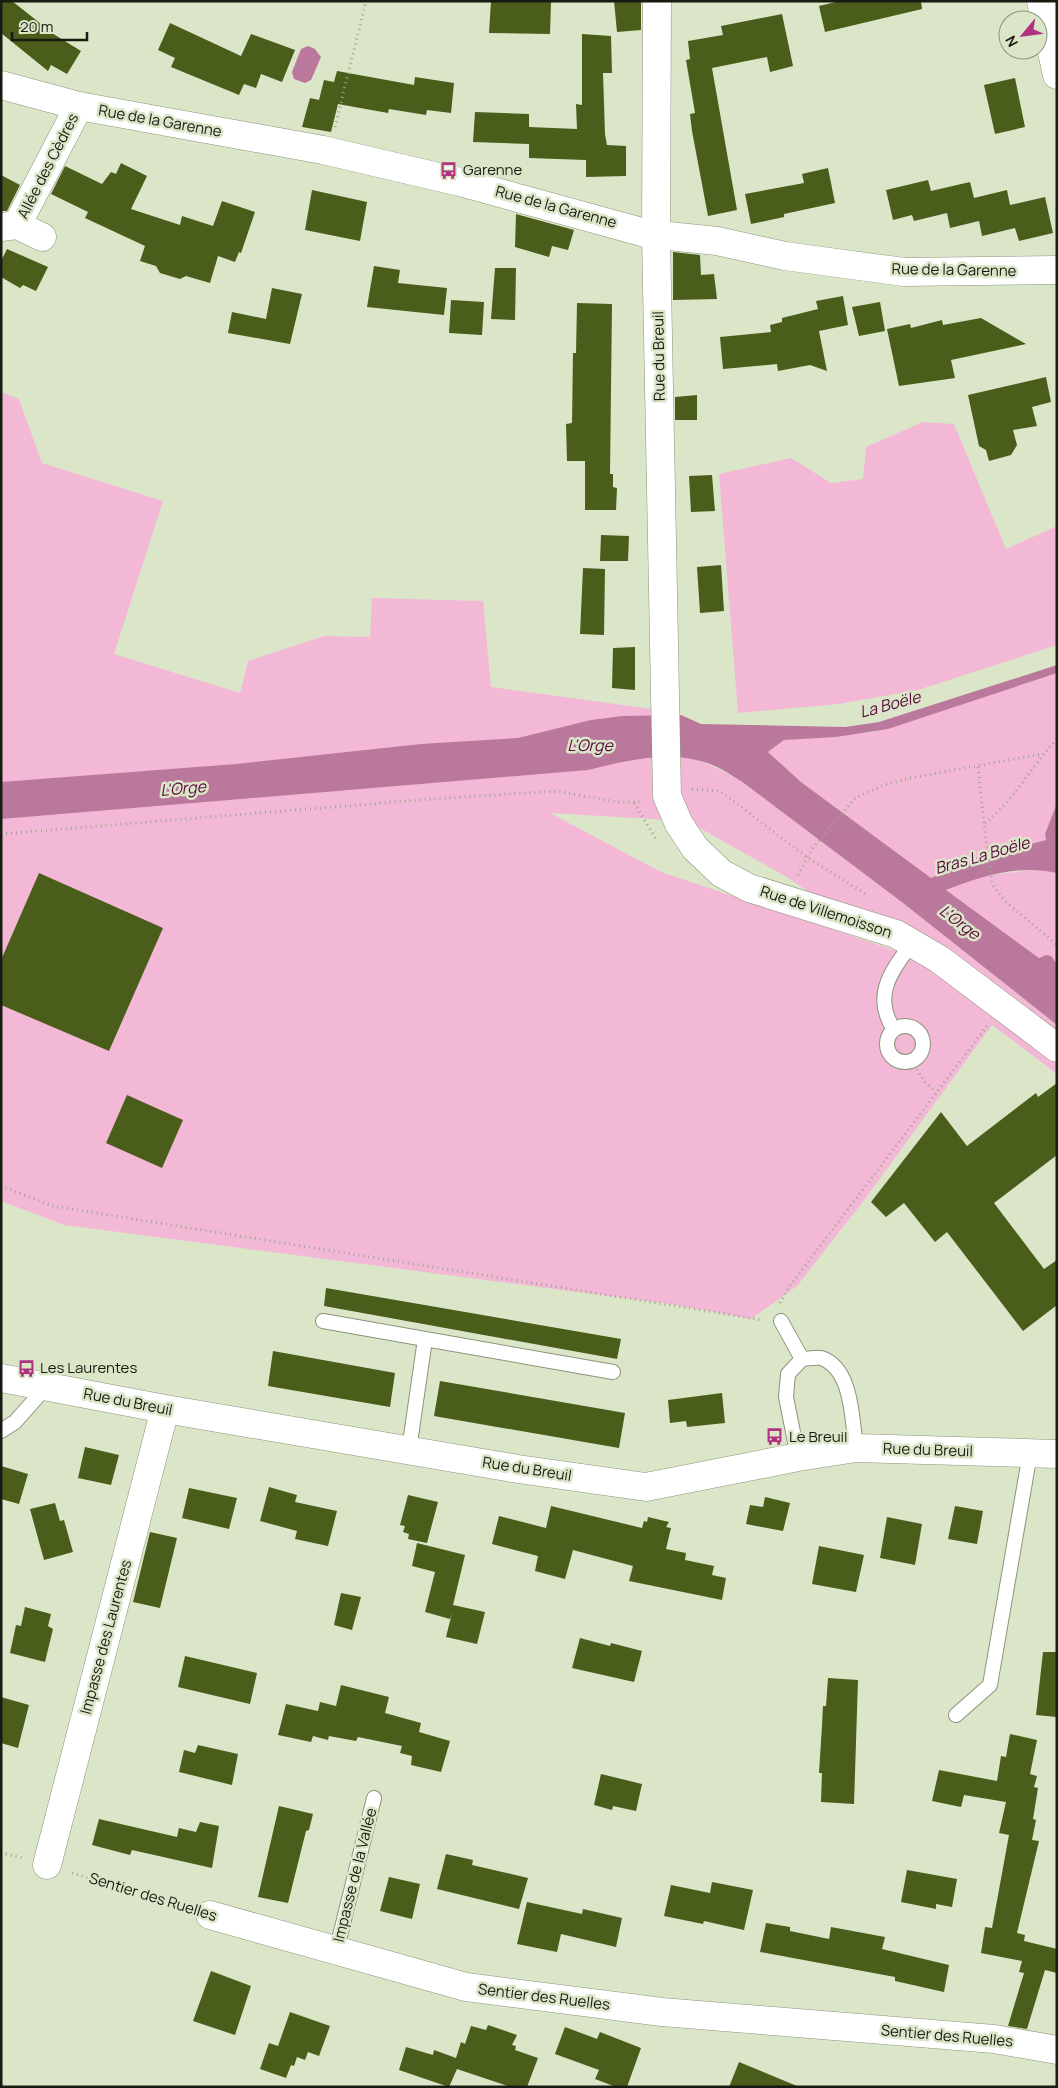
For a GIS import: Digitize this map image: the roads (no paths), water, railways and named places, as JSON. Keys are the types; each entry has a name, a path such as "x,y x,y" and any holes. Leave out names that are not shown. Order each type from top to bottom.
{"street":[{"name":"Rue du Breuil","path":"657,1 656,234 666,764"},
{"path":"1041,1 1057,75"},
{"name":"Rue de la Garenne","path":"1,85 79,106 323,150 460,182 649,234 717,241 785,256 904,272 1057,270"},
{"name":"Allée des Cèdres","path":"42,237 9,226 79,106"},
{"name":"Rue de Villemoisson","path":"666,764 667,796 679,824 695,848 721,873 749,888 896,934 939,959 1057,1048"},
{"name":"Rue du Breuil","path":"1,1378 165,1409 646,1487 798,1457 856,1448 1057,1454"},
{"name":"Impasse des Laurentes","path":"47,1865 165,1409"},
{"name":"Sentier des Ruelles","path":"210,1915 336,1952 466,1987 662,2012 994,2040 1057,2050"}],"lane":[{"path":"894,1030 885,1016 886,984 912,943"},
{"path":"908,1027 920,1036 922,1050 918,1057 911,1061 899,1062 889,1053 887,1040 894,1030 908,1027"},
{"path":"323,1321 613,1372"},
{"path":"781,1321 802,1359"},
{"path":"409,1450 425,1339"},
{"path":"798,1457 786,1397 788,1374 802,1359 822,1358 838,1371 846,1382 856,1448"},
{"path":"1,1431 16,1422 47,1386"},
{"path":"956,1715 990,1685 1030,1453"},
{"name":"Impasse de la Vallée","path":"336,1952 374,1798"}],"water":[{"path":"308,46 315,49 321,57 311,80 305,83 294,79 292,72 301,49"},
{"name":"L'Orge","path":"1057,665 1057,673 888,729 836,737 784,740 768,752 801,782 931,878 975,859 1046,840 1045,834 1057,803 1057,873 1029,870 1000,873 972,880 946,890 1039,958 1046,955 1051,956 1057,964 1057,1025 903,903 741,781 714,766 680,757 634,760 588,770 1,819 1,782 236,764 421,744 518,738 591,720 622,716 681,715 701,724 845,727 879,722"}],"place":[{"name":"Garenne","path":"449,170"},
{"name":"Les Laurentes","path":"26,1368"},
{"name":"Le Breuil","path":"775,1437"}],"water label":[{"name":"La Boële","path":"890,704"},
{"name":"Bras La Boële","path":"982,855"}]}
